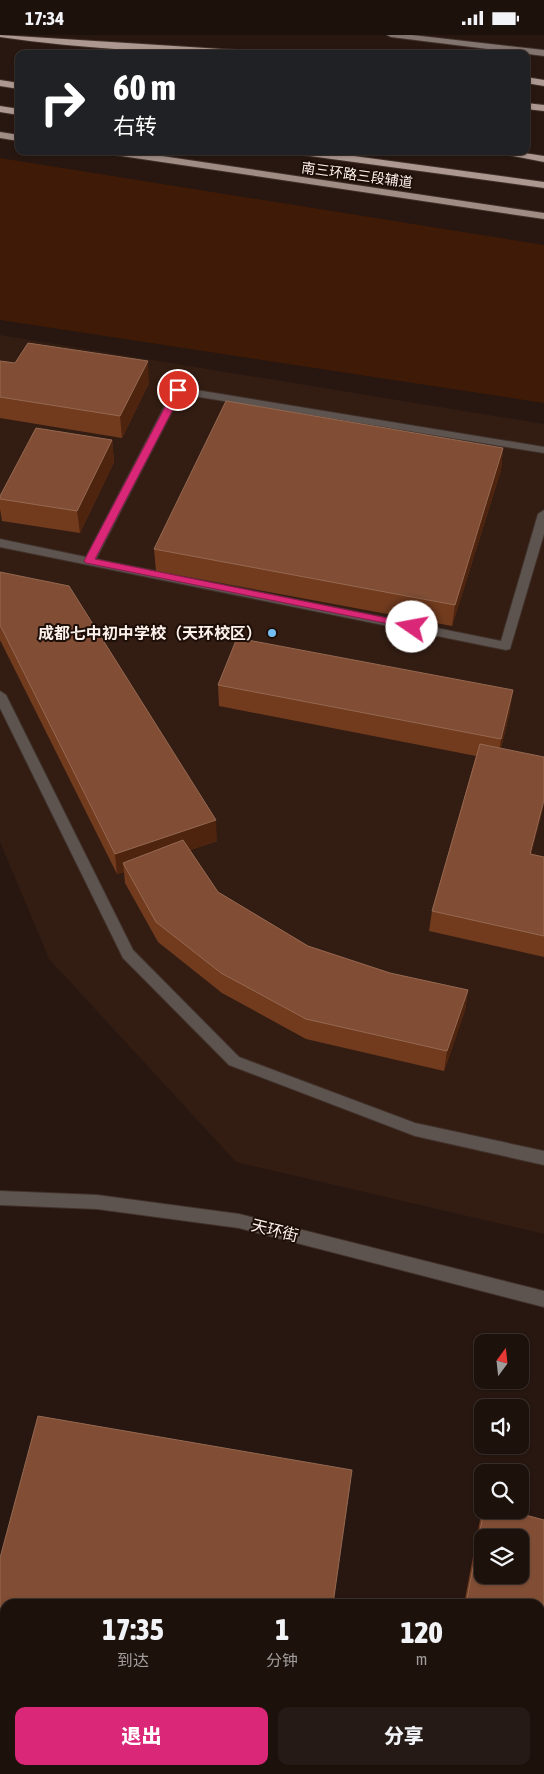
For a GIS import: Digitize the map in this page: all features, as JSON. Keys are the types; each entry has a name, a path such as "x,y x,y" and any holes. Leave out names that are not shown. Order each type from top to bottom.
{"highway":[{"path":"0,35 110,50"},
{"path":"60,43 183,50"},
{"path":"530,81 544,83"},
{"path":"0,83 15,85"},
{"path":"530,106 544,108"},
{"path":"0,109 15,111"},
{"path":"323,155 544,185"},
{"path":"518,155 544,159"}],"main road":[{"path":"391,35 518,50"},
{"path":"530,51 544,53"},
{"path":"0,135 15,137"},
{"name":"南三环路三段辅道","path":"135,155 544,216"}],"street":[{"path":"89,561 178,390 544,450"},
{"path":"0,543 506,646 544,514"},
{"path":"0,695 128,954 234,1061 415,1129 544,1158"},
{"name":"天环街","path":"0,1198 97,1202 239,1221 544,1299"}],"shaded area":[{"path":"0,158 544,245 544,403 0,320"},
{"name":"成都七中初中学校（天环校区）","path":"0,335 544,424 544,1234 236,1162 49,959 0,842"}],"building":[{"path":"28,343 148,361 120,416 0,397 0,361 15,363"},
{"path":"226,401 503,448 455,605 154,549"},
{"path":"36,428 112,440 77,511 0,499"},
{"path":"0,572 69,586 216,820 115,854 0,625"},
{"path":"237,638 513,690 501,739 218,685"},
{"path":"480,744 544,757 544,800 530,854 544,857 544,936 432,911"},
{"path":"183,840 218,892 308,946 390,973 468,990 447,1051 306,1019 221,973 156,922 123,863"},
{"path":"38,1416 352,1470 334,1599 0,1599 0,1558"},
{"path":"529,1516 544,1520 544,1599 467,1599 474,1562 474,1584 529,1584 529,1529 480,1529 482,1519 529,1519"}],"place":[{"name":"成都七中初中学校（天环校区）","path":"272,633"}],"route":[{"path":"178,390 89,561 412,627"}]}
